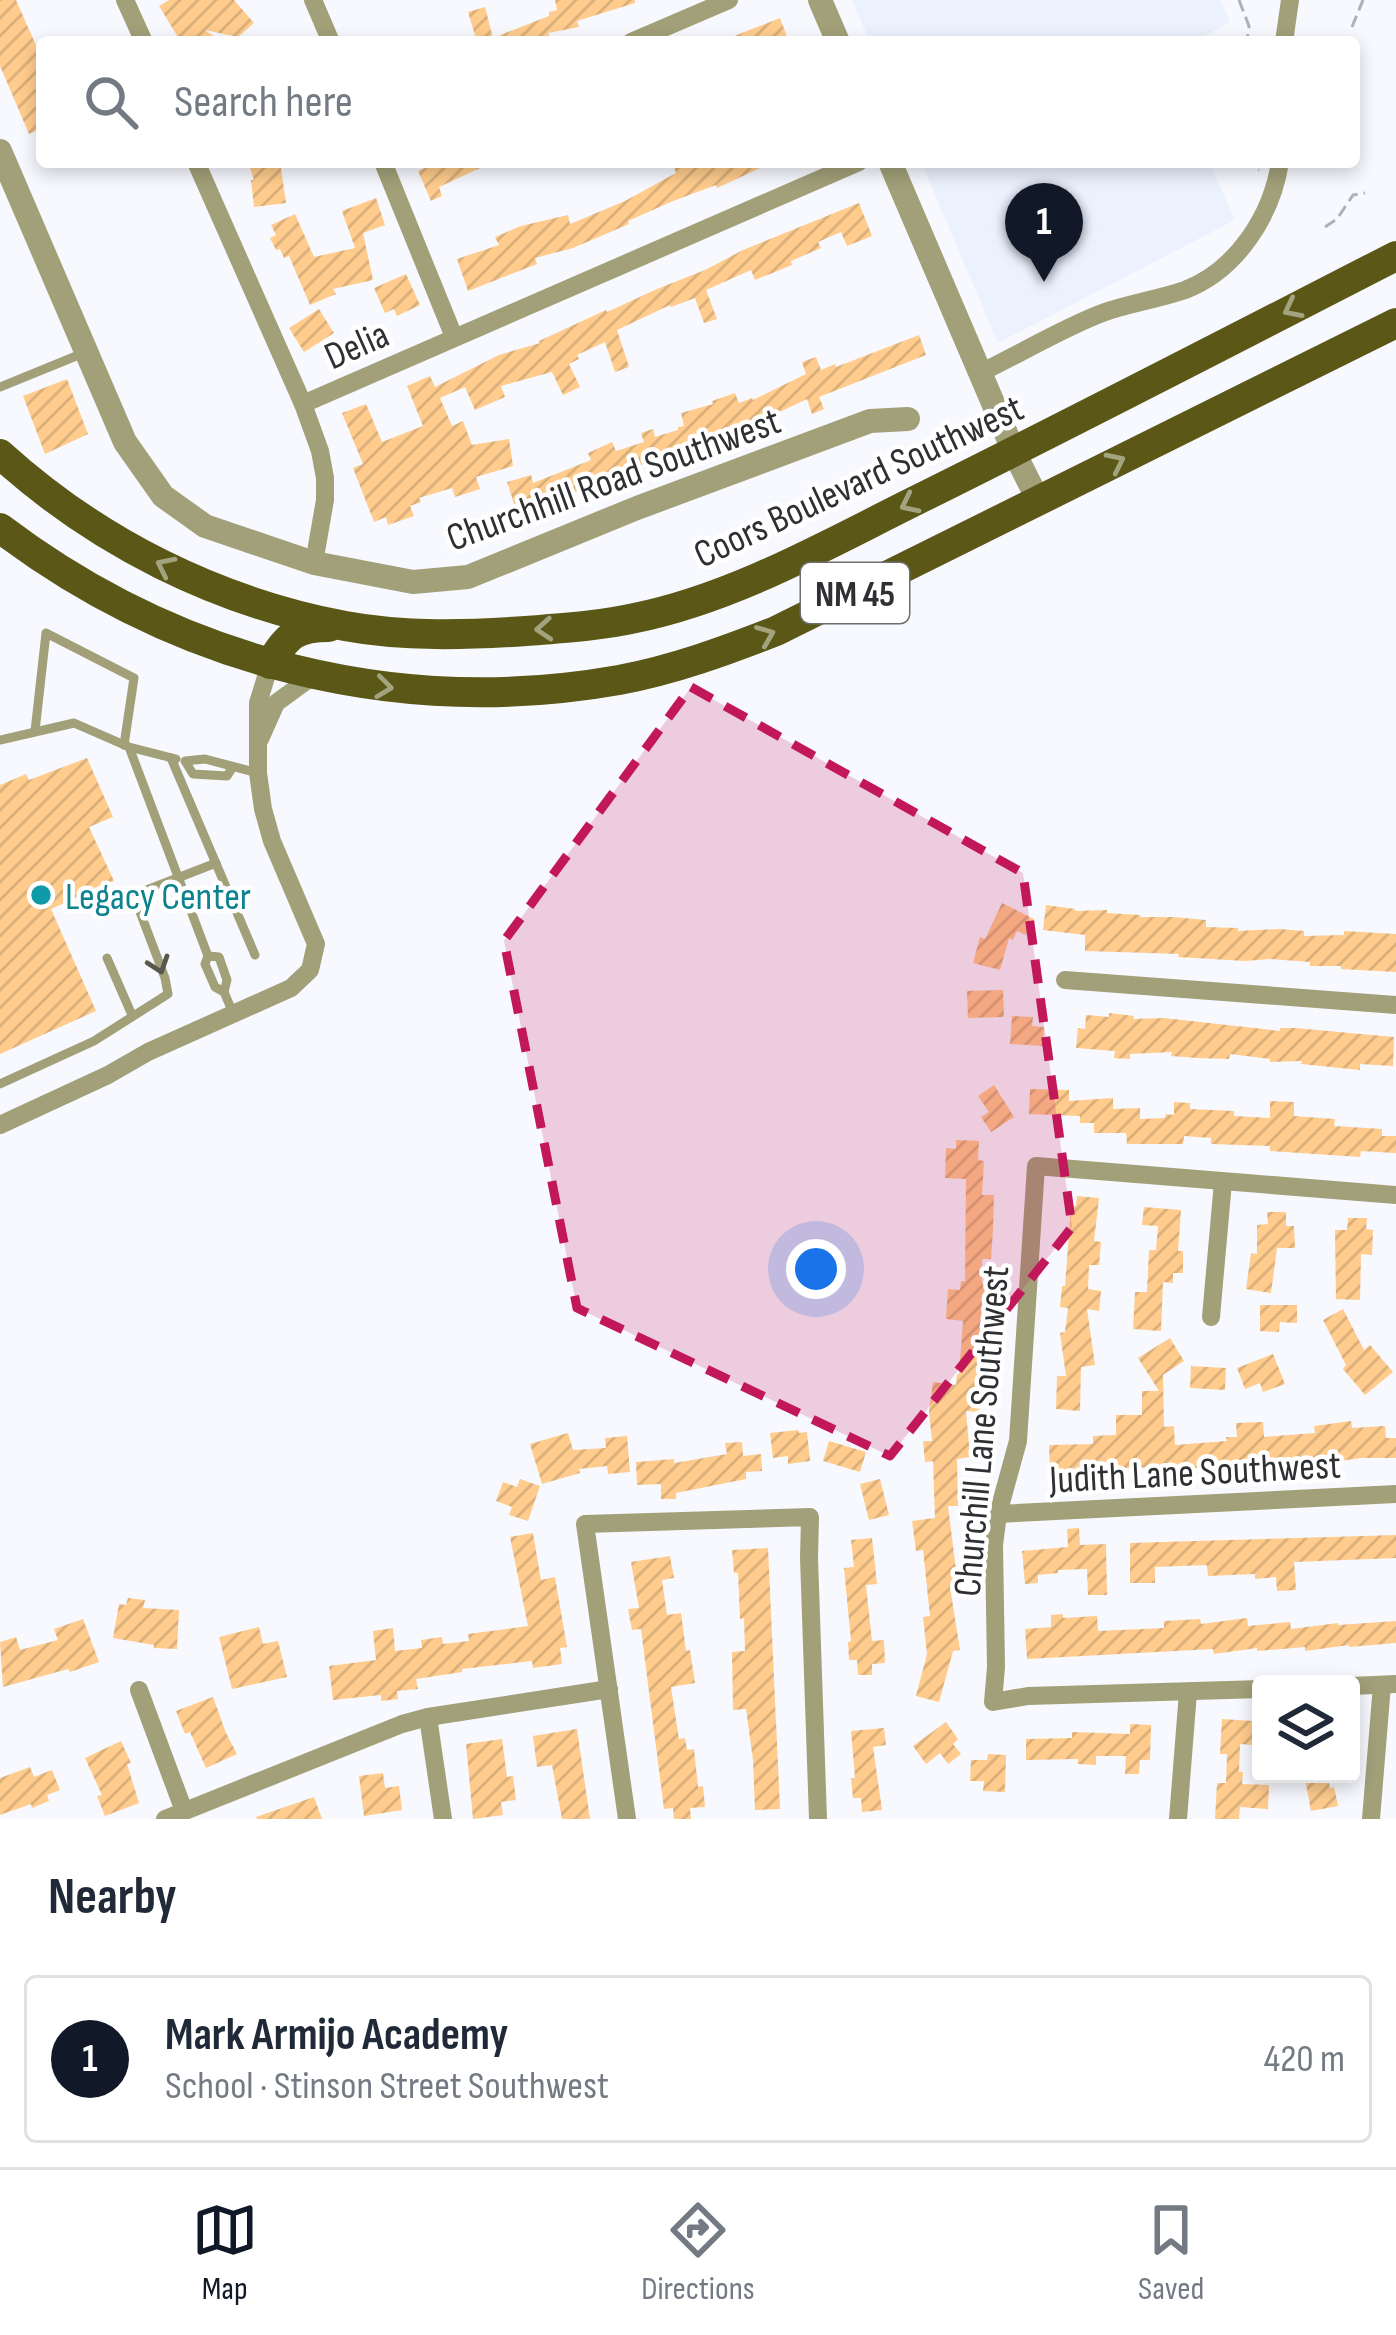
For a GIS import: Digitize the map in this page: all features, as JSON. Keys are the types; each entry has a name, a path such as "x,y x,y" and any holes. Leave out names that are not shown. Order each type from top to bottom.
{"main road":[{"name":"Coors Boulevard Southwest","path":"0,454 62,505 145,557 230,594 347,626 459,635 574,627 637,618 745,583 1014,452 1396,256"},
{"name":"NM 45","path":"0,528 59,570 126,608 175,631 313,676 420,691 522,692 622,679 722,652 776,631 1396,323"},
{"path":"270,664 285,638 314,627 347,626"}],"street":[{"path":"125,0 140,36"},
{"path":"313,0 329,36"},
{"path":"645,36 729,0"},
{"path":"820,0 835,36"},
{"path":"1285,36 1291,0"},
{"name":"Churchhill Road Southwest","path":"0,151 125,442 163,496 206,526 314,563 413,582 468,578 637,508 871,421 908,419"},
{"path":"199,168 303,404"},
{"path":"385,168 454,337"},
{"name":"Delia","path":"314,563 325,478 303,404 845,168"},
{"path":"893,168 1038,500"},
{"path":"980,373 1106,312 1189,288 1211,276 1239,251 1259,222 1275,188 1273,168"},
{"path":"0,1125 291,988 310,970 316,944 272,841 258,773 258,703 270,664"},
{"path":"257,743 276,703 313,676"},
{"path":"1065,980 1396,1005"},
{"name":"Churchill Lane Southwest","path":"1188,1692 1028,1696 993,1702 994,1545 1018,1441 1036,1166 1222,1182"},
{"path":"1211,1316 1222,1182 1396,1195"},
{"name":"Judith Lane Southwest","path":"998,1514 1396,1494"},
{"path":"627,1819 585,1524 810,1517 818,1819"},
{"path":"1371,1819 1389,1684"},
{"path":"164,1819 402,1724 609,1689"},
{"path":"1178,1819 1188,1692 1252,1689"},
{"path":"139,1690 184,1810"},
{"path":"428,1717 443,1819"}],"lane":[{"path":"0,387 86,352"},
{"path":"34,731 46,633 134,678 126,746 208,956 219,957 227,980 224,992 233,1013"},
{"path":"0,740 74,723 126,746 258,773"},
{"path":"171,758 254,955"},
{"path":"185,761 193,774 227,776 232,768"},
{"path":"0,1084 94,1041 168,994 136,904 144,891 215,863"},
{"path":"107,958 132,1015"}],"path":[{"path":"1238,0 1249,26 1248,36"},
{"path":"1352,27 1363,0"},
{"path":"1325,227 1353,196 1365,194"}],"highlighted area":[{"path":"691,687 1023,873 1072,1227 890,1456 577,1308 504,941"}],"shaded area":[{"path":"852,0 1220,0 1230,22 1204,36 867,36"},
{"path":"924,168 1212,168 1235,220 998,343"}],"building":[{"path":"0,0 16,0 36,45 36,131 29,134 0,66"},
{"path":"169,0 234,0 254,23 239,36 205,30 214,36 177,36 159,6"},
{"path":"555,0 635,0 549,36 498,36 557,10"},
{"path":"485,7 492,36 475,36 468,12"},
{"path":"780,18 787,36 735,36"},
{"path":"250,168 281,168 286,203 254,207"},
{"path":"480,168 439,187 442,196 431,201 418,171"},
{"path":"674,168 760,168 673,201 573,248 535,258 537,264 468,291 457,259 499,245 495,237 568,215 570,224 676,173"},
{"path":"376,198 385,225 363,233 373,280 333,289 336,294 310,305 289,256 284,258 270,238 276,235 271,225 295,214 314,257 355,248 342,211"},
{"path":"859,203 872,236 847,246 841,232 818,242 821,248 791,261 792,265 755,280 751,270 706,290 717,319 704,323 695,298 617,330 629,367 615,372 605,342 569,364 580,387 563,395 552,372 501,386 505,397 475,410 465,387 440,398 452,426 463,421 472,445 509,439 513,466 476,477 480,489 455,497 452,488 419,498 421,502 410,506 414,516 388,525 386,517 374,522 353,468 363,464 342,413 366,404 382,442 423,426 407,386 430,376 435,387 499,355 540,343 606,310"},
{"path":"406,274 420,305 397,316 394,309 385,313 374,288"},
{"path":"319,309 334,333 304,352 289,328"},
{"path":"919,335 926,355 819,397 824,409 812,414 807,399 694,444 695,448 517,513 507,482 531,475 533,483 591,460 588,453 612,442 616,451 644,442 641,433 653,429 655,437 678,430 684,426 681,413 735,393 739,403 753,400 806,374 802,362 816,357 821,370 836,367"},
{"path":"67,379 88,434 45,454 23,396"},
{"name":"Legacy Center","path":"87,758 113,817 89,827 114,881 51,909 96,1011 0,1054 0,785 26,774 29,780"},
{"path":"1002,903 1034,919 1026,935 1017,931 1013,940 1009,938 1000,970 973,963 980,937 985,939"},
{"path":"1046,905 1206,920 1206,927 1238,931 1279,929 1304,931 1304,936 1344,935 1344,931 1396,934 1396,972 1270,959 1085,951 1085,935 1043,930"},
{"path":"1003,990 1004,1017 968,1018 967,991"},
{"path":"1109,1013 1133,1019 1394,1037 1393,1066 1360,1064 1360,1070 1230,1054 1229,1059 1171,1056 1172,1052 1130,1054 1130,1059 1114,1058 1115,1051 1076,1048 1078,1028 1085,1029 1086,1015 1109,1017"},
{"path":"1012,1016 1033,1017 1032,1026 1044,1027 1043,1046 1010,1044"},
{"path":"994,1085 1014,1117 991,1132 981,1117 989,1112 978,1096"},
{"path":"1030,1089 1069,1090 1069,1101 1113,1098 1113,1109 1140,1108 1140,1119 1174,1115 1174,1102 1190,1103 1190,1109 1270,1118 1270,1101 1294,1102 1294,1116 1335,1119 1334,1126 1382,1129 1382,1136 1396,1136 1396,1153 1361,1151 1360,1157 1270,1151 1270,1146 1211,1144 1211,1138 1184,1136 1183,1144 1127,1144 1126,1133 1094,1133 1094,1123 1080,1123 1080,1116 1029,1114"},
{"path":"956,1140 979,1141 978,1160 984,1161 982,1195 994,1195 993,1230 991,1259 982,1259 982,1283 990,1284 988,1303 982,1303 980,1328 988,1329 979,1412 966,1411 970,1457 957,1459 958,1506 948,1506 958,1586 950,1587 960,1650 953,1651 939,1702 916,1696 927,1654 923,1617 930,1616 923,1550 916,1551 912,1521 935,1518 933,1461 925,1462 923,1441 932,1441 933,1382 956,1385 959,1374 963,1321 946,1319 948,1289 960,1290 965,1281 966,1179 945,1178 946,1148 956,1149"},
{"path":"1077,1196 1099,1198 1094,1241 1101,1242 1099,1265 1089,1265 1088,1289 1101,1291 1099,1311 1087,1309 1095,1365 1081,1367 1080,1411 1056,1409 1057,1376 1066,1376 1060,1333 1065,1332 1068,1308 1060,1307 1071,1206 1076,1206"},
{"path":"1144,1207 1181,1210 1178,1251 1183,1251 1183,1273 1173,1273 1173,1283 1163,1282 1161,1331 1133,1329 1135,1292 1147,1292 1149,1250 1156,1250 1158,1226 1142,1225"},
{"path":"1267,1212 1286,1212 1286,1226 1294,1226 1295,1248 1277,1248 1271,1293 1246,1289 1251,1253 1257,1254 1257,1225 1268,1224"},
{"path":"1348,1218 1367,1218 1366,1229 1373,1230 1372,1255 1361,1254 1360,1300 1336,1299 1335,1230 1347,1230"},
{"path":"1260,1305 1297,1305 1297,1323 1280,1322 1279,1332 1260,1331"},
{"path":"1343,1309 1364,1350 1370,1345 1393,1372 1365,1395 1343,1369 1346,1365 1323,1320"},
{"path":"1170,1338 1184,1361 1163,1375 1164,1427 1174,1426 1175,1445 1227,1441 1226,1437 1237,1437 1236,1423 1263,1422 1264,1437 1315,1433 1314,1426 1351,1421 1352,1428 1385,1426 1386,1438 1396,1438 1396,1458 1050,1471 1049,1445 1093,1444 1093,1436 1116,1435 1116,1415 1142,1415 1142,1391 1159,1391 1138,1358"},
{"path":"1273,1354 1285,1384 1263,1392 1260,1383 1245,1389 1237,1368"},
{"path":"1191,1366 1226,1368 1225,1390 1190,1388"},
{"path":"807,1432 810,1461 788,1464 788,1456 773,1458 770,1433"},
{"path":"568,1433 573,1450 606,1448 605,1438 627,1436 630,1472 608,1474 607,1466 579,1469 580,1473 542,1484 530,1444"},
{"path":"829,1441 866,1452 860,1472 823,1461"},
{"path":"742,1442 743,1456 761,1454 762,1471 746,1472 746,1479 676,1493 676,1499 661,1499 661,1484 637,1485 636,1462 674,1459 674,1463 727,1454 725,1443"},
{"path":"520,1479 540,1486 528,1521 509,1515 512,1507 496,1501 503,1482 517,1487"},
{"path":"880,1479 889,1515 869,1520 860,1484"},
{"path":"1079,1528 1080,1545 1106,1544 1107,1595 1088,1595 1087,1569 1058,1570 1038,1575 1038,1583 1025,1584 1022,1551 1068,1547 1067,1529"},
{"path":"533,1533 541,1580 555,1577 567,1647 560,1648 562,1664 533,1668 532,1661 462,1669 416,1679 418,1689 397,1691 398,1699 381,1701 381,1695 333,1700 329,1666 376,1660 373,1631 393,1628 395,1651 422,1648 421,1640 469,1641 468,1634 528,1626 510,1537"},
{"path":"1396,1535 1396,1558 1294,1562 1296,1590 1277,1591 1276,1577 1208,1576 1207,1565 1155,1567 1155,1583 1130,1583 1130,1543"},
{"path":"872,1538 877,1584 866,1585 872,1641 884,1640 885,1663 872,1664 872,1675 858,1675 857,1660 849,1660 844,1568 854,1567 851,1540"},
{"path":"768,1548 780,1809 755,1810 746,1709 733,1710 732,1652 745,1651 732,1550"},
{"path":"670,1556 674,1578 662,1580 667,1615 681,1613 695,1683 671,1687 679,1739 685,1738 687,1750 694,1749 705,1807 690,1808 691,1819 674,1819 673,1808 664,1809 641,1629 632,1630 628,1609 639,1608 631,1562"},
{"path":"128,1598 145,1600 143,1608 179,1610 177,1649 113,1638 119,1604 126,1605"},
{"path":"1063,1614 1063,1618 1097,1616 1098,1631 1164,1628 1164,1621 1200,1619 1201,1624 1247,1618 1248,1626 1290,1622 1291,1629 1396,1621 1396,1643 1305,1651 1305,1647 1257,1648 1214,1654 1213,1649 1027,1659 1025,1629 1051,1627 1051,1615"},
{"path":"83,1619 99,1662 3,1687 0,1642 16,1637 20,1650 58,1640 54,1629"},
{"path":"259,1627 263,1644 278,1641 287,1677 232,1689 219,1637"},
{"path":"213,1697 237,1754 206,1768 176,1711"},
{"path":"1222,1719 1252,1721 1252,1745 1240,1744 1239,1772 1243,1772 1242,1784 1269,1785 1268,1809 1240,1807 1239,1819 1215,1819 1217,1783 1226,1783 1227,1754 1220,1754"},
{"path":"946,1722 958,1739 953,1744 961,1754 948,1764 940,1753 926,1764 913,1746"},
{"path":"1130,1724 1151,1725 1150,1760 1140,1760 1139,1774 1125,1774 1126,1756 1096,1756 1096,1765 1078,1764 1078,1759 1026,1760 1026,1739 1072,1738 1072,1732 1130,1734"},
{"path":"884,1728 886,1745 873,1747 882,1810 862,1812 861,1798 853,1798 851,1731"},
{"path":"577,1729 590,1819 562,1819 552,1765 537,1767 533,1736"},
{"path":"502,1739 507,1777 513,1776 516,1800 501,1802 503,1815 473,1819 466,1744"},
{"path":"121,1741 139,1803 105,1816 97,1796 102,1795 85,1758"},
{"path":"988,1754 1006,1755 1005,1792 983,1791 984,1781 970,1781 971,1760 987,1760"},
{"path":"30,1767 34,1777 52,1770 60,1790 47,1795 49,1801 0,1815 0,1778"},
{"path":"383,1773 385,1788 399,1786 402,1810 364,1816 359,1776"},
{"path":"1306,1783 1329,1783 1338,1806 1311,1811"},
{"path":"314,1797 322,1819 256,1817"}],"place":[{"name":"Mark Armijo Academy","path":"1044,282"},
{"name":"Legacy Center","path":"41,895"}]}
